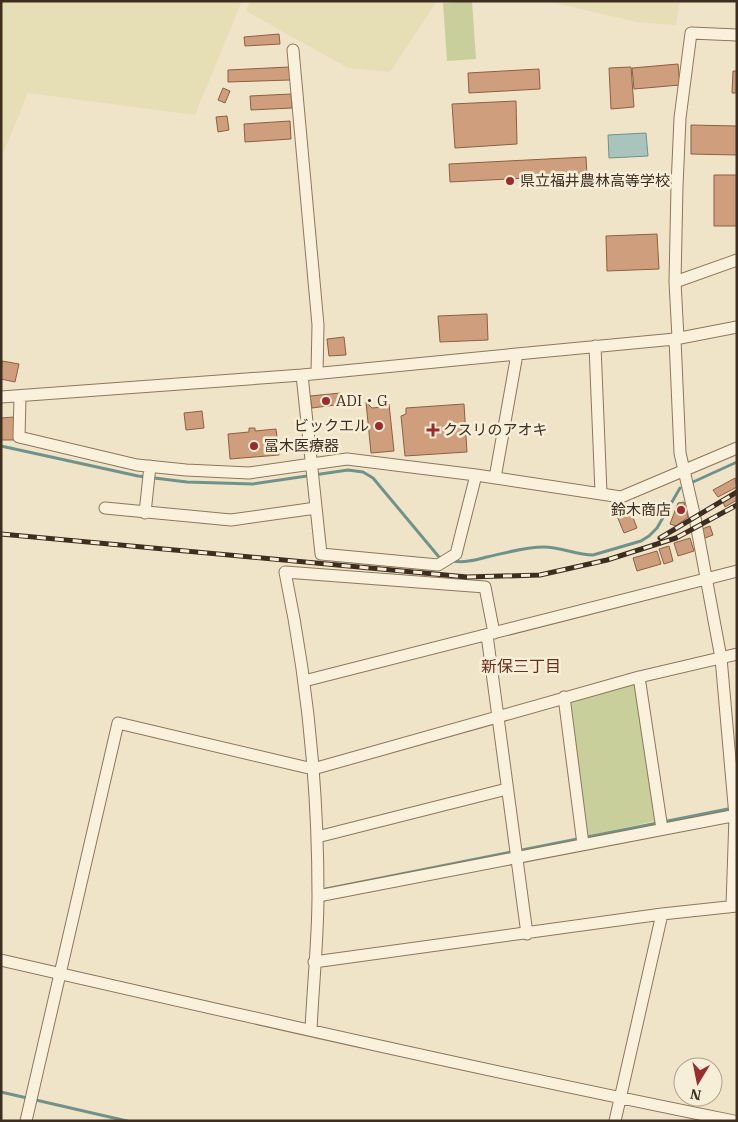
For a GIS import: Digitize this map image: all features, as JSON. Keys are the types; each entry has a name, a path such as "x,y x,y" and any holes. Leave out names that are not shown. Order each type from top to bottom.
{"street":[{"path":"314,962 662,914 735,906 736,815 733,751 721,658 680,452 675,282 676,186 680,118 691,33 737,35"},
{"path":"293,50 318,325 317,373"},
{"path":"675,282 737,260"},
{"path":"1,397 302,375 677,338 737,327"},
{"path":"596,346 601,493"},
{"path":"496,478 518,354"},
{"path":"302,375 321,554 438,565 456,554 476,475"},
{"path":"20,397 19,437 137,465 186,470 249,473 347,459 621,496 737,448"},
{"path":"145,513 150,466"},
{"path":"105,508 231,520 316,508"},
{"path":"304,681 737,570"},
{"path":"311,1030 318,896 317,837 313,769 304,681 297,631 285,572 485,587 498,716 526,934"},
{"path":"26,1121 118,723 313,769 564,697 737,654"},
{"path":"640,677 662,829"},
{"path":"564,697 583,844"},
{"path":"317,837 507,789"},
{"path":"318,896 736,815"},
{"path":"615,1121 662,914"},
{"path":"1,960 620,1098 734,1121"}],"shaded area":[{"path":"1,1 242,1 195,115 28,93 1,158"},
{"path":"250,1 437,1 390,72 348,68 246,11"},
{"path":"547,1 680,1 676,25 637,22"}],"green space":[{"path":"472,1 476,59 447,61 443,3"},
{"path":"637,678 660,820 586,836 564,697"}],"water":[{"path":"646,133 648,156 609,158 608,135"}],"building":[{"path":"279,34 280,44 245,46 244,37"},
{"path":"678,64 680,85 634,89 632,68"},
{"path":"289,67 290,80 228,82 228,70"},
{"path":"631,67 634,107 611,109 609,68"},
{"path":"539,69 540,89 469,93 468,73"},
{"path":"733,71 737,71 737,93 732,93"},
{"path":"223,88 230,91 225,103 218,100"},
{"path":"291,94 292,108 251,110 250,96"},
{"path":"516,101 517,144 455,148 452,104"},
{"path":"227,116 229,130 218,132 216,117"},
{"path":"290,121 291,139 245,142 244,124"},
{"path":"691,125 737,126 737,155 691,154"},
{"path":"586,157 587,175 450,182 449,164"},
{"path":"714,175 737,175 737,226 714,226"},
{"path":"657,234 659,269 607,271 606,236"},
{"path":"487,314 488,340 440,342 438,316"},
{"path":"344,337 346,355 329,356 327,339"},
{"path":"2,361 19,364 15,382 1,379"},
{"path":"341,393 343,404 312,408 310,396"},
{"path":"366,402 372,408 389,404 394,451 371,453"},
{"path":"464,404 467,452 405,456 401,416 406,414 406,408"},
{"path":"202,411 204,428 186,430 184,413"},
{"path":"14,417 15,440 1,440 1,418"},
{"path":"249,428 255,428 255,431 276,429 279,455 230,459 228,434 249,432"},
{"path":"735,478 737,487 718,497 713,490"},
{"path":"737,494 737,500 725,507 723,502"},
{"name":"鈴木商店","path":"684,502 688,517 676,526 670,524 678,503"},
{"path":"628,505 637,528 624,533 615,511"},
{"path":"710,526 713,535 705,538 702,529"},
{"path":"690,538 694,551 678,556 674,543"},
{"path":"669,546 673,561 664,564 659,549"},
{"path":"657,551 661,564 637,571 633,558"}],"waterway":[{"path":"1,446 138,476 187,482 253,484 348,470 363,472 373,478 439,557 442,558"},
{"path":"693,482 737,462"},
{"path":"453,561 470,561 515,550 537,547 550,547 593,555 641,541 657,528 680,488"},
{"path":"326,889 733,808"},
{"path":"1,1092 127,1121"}],"railway":[{"path":"660,538 737,492"},
{"path":"1,534 467,577 540,575 607,560 676,538 737,505"}],"place":[{"name":"県立福井農林高等学校","path":"510,181"},
{"name":"ADI・G","path":"326,401"},
{"name":"ビックエル","path":"379,426"},
{"name":"クスリのアオキ","path":"433,430"},
{"name":"冨木医療器","path":"254,446"},
{"name":"鈴木商店","path":"681,510"}],"district":[{"name":"新保三丁目","path":"521,666"}]}
